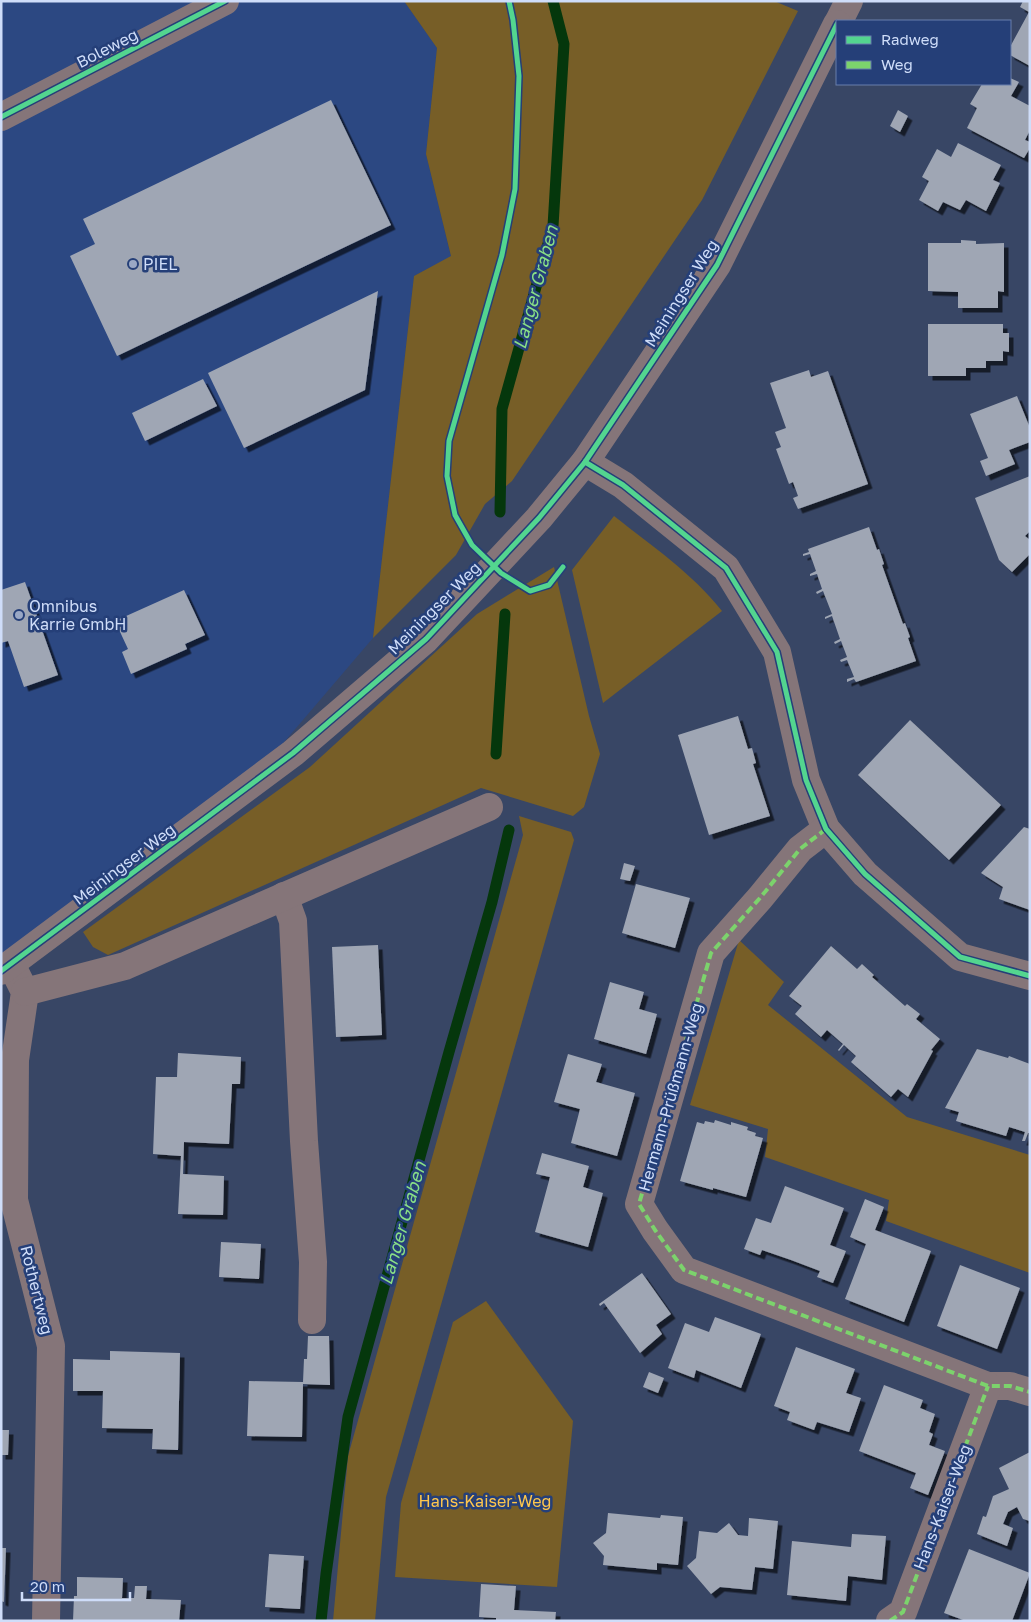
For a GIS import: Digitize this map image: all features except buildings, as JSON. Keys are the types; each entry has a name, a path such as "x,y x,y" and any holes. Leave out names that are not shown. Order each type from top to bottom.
{"street":[{"name":"Boleweg","path":"1,117 225,1"},
{"name":"Meiningser Weg","path":"839,20 848,1"},
{"name":"Meiningser Weg","path":"6,967 293,753 426,639 539,518 585,462 717,265 836,27"},
{"path":"585,462 623,484 726,568 777,652 806,780 826,829 865,874 960,957 1030,976"},
{"path":"6,967 25,992 125,966 489,807"},
{"name":"Hermann-Prüßmann-Weg","path":"826,829 800,849 711,953 639,1204 684,1270 988,1386 1010,1386 1030,1392"},
{"path":"284,896 293,921 304,1141 313,1262 312,1320"},
{"name":"Rothertweg","path":"25,992 15,1060 14,1200 51,1346 46,1621"},
{"name":"Hans-Kaiser-Weg","path":"890,1621 903,1612 988,1386"}],"shaded area":[{"path":"1,1 404,1 437,48 426,154 451,257 414,276 373,638 279,748 1,955"}],"green space":[{"path":"404,1 774,1 798,11 702,200 512,481 485,504 456,555 373,638 414,276 451,256 426,154 437,48"},
{"path":"614,516 685,572 722,611 603,703 572,570"},
{"path":"554,567 589,716 600,754 584,807 573,816 481,788 108,955 93,947 83,932 310,767 477,614"},
{"path":"519,816 571,832 574,840 386,1497 375,1621 333,1621 348,1456 523,835"},
{"path":"739,940 784,982 768,1005 907,1117 1030,1155 1030,1273 886,1221 889,1200 765,1157 768,1129 690,1105"},
{"name":"Hans-Kaiser-Weg","path":"486,1301 573,1421 557,1587 395,1577 401,1503 453,1322"}],"waterway":[{"name":"Langer Graben","path":"500,512 502,409 553,226 564,44 553,1"},
{"name":"Langer Graben","path":"496,754 505,614"},
{"name":"Langer Graben","path":"321,1621 348,1417 492,902 509,830"}],"marked path":[{"path":"826,829 800,849 711,953 639,1204 684,1270 988,1386 1010,1386 1030,1392"},
{"path":"890,1621 903,1612 988,1386"}],"cycle path":[{"path":"1,117 225,1"},
{"path":"509,1 519,76 515,189 502,255 449,441 447,476 455,515 472,545 501,573 530,591 549,585 563,567"},
{"path":"1,971 293,753 426,639 539,518 585,462 717,265 836,26"},
{"path":"585,462 623,485 726,568 777,652 806,780 826,829 865,874 960,957 1030,976"}],"place":[{"name":"PIEL","path":"133,264"},
{"name":"Omnibus Karrie GmbH","path":"19,615"}]}
